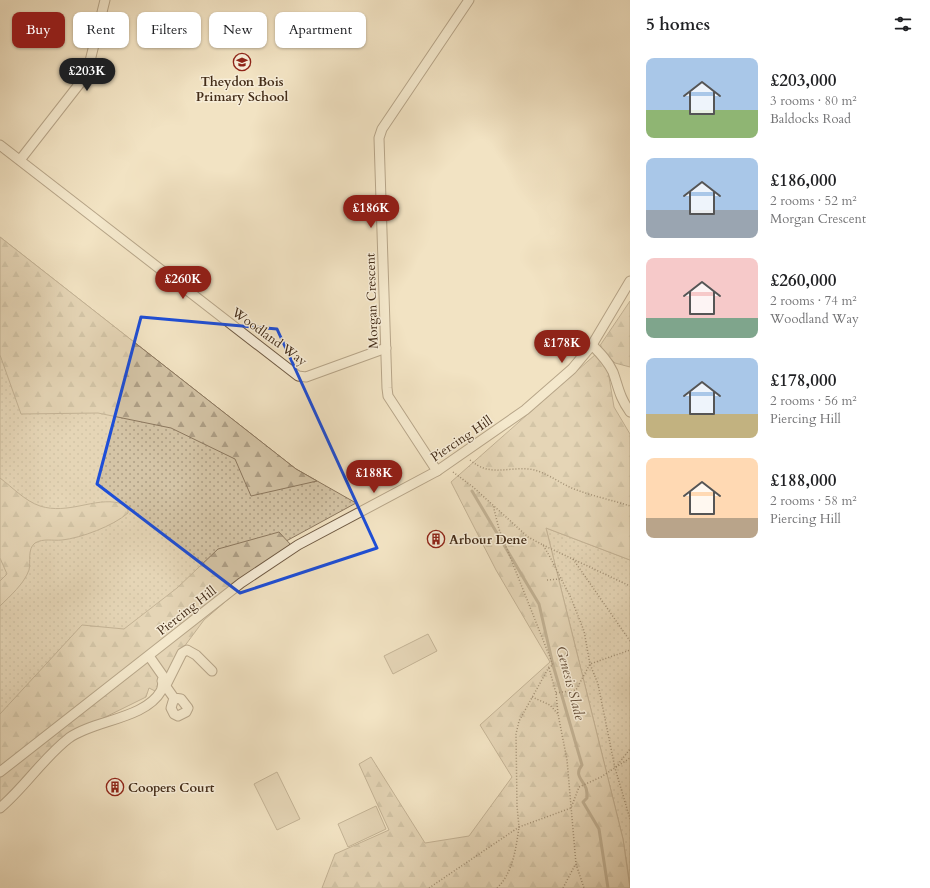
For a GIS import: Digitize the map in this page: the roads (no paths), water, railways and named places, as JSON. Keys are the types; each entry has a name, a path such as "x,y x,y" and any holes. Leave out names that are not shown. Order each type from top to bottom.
{"street":[{"path":"20,160 84,78 90,61 105,0"},
{"name":"Morgan Crescent","path":"437,471 388,396 379,138 382,128 469,0"},
{"name":"Woodland Way","path":"0,145 298,376 306,377 386,348"},
{"name":"Piercing Hill","path":"0,772 241,583 298,545 437,471 525,410 572,369 592,345 630,281"},
{"path":"592,345 606,360 613,373 621,400 630,412"},
{"path":"0,808 69,738 86,729 135,711 149,703 161,690 182,653 188,650 196,655 212,672"},
{"path":"149,656 163,676 164,683 174,698"}],"waterway":[{"name":"Genesis Slade","path":"472,491 539,604 553,665 582,765 579,774 586,788 587,796 583,802 599,829 608,888"}],"place":[{"name":"Theydon Bois Primary School","path":"242,62"},
{"name":"Arbour Dene","path":"436,539"},
{"name":"Coopers Court","path":"115,787"}]}
